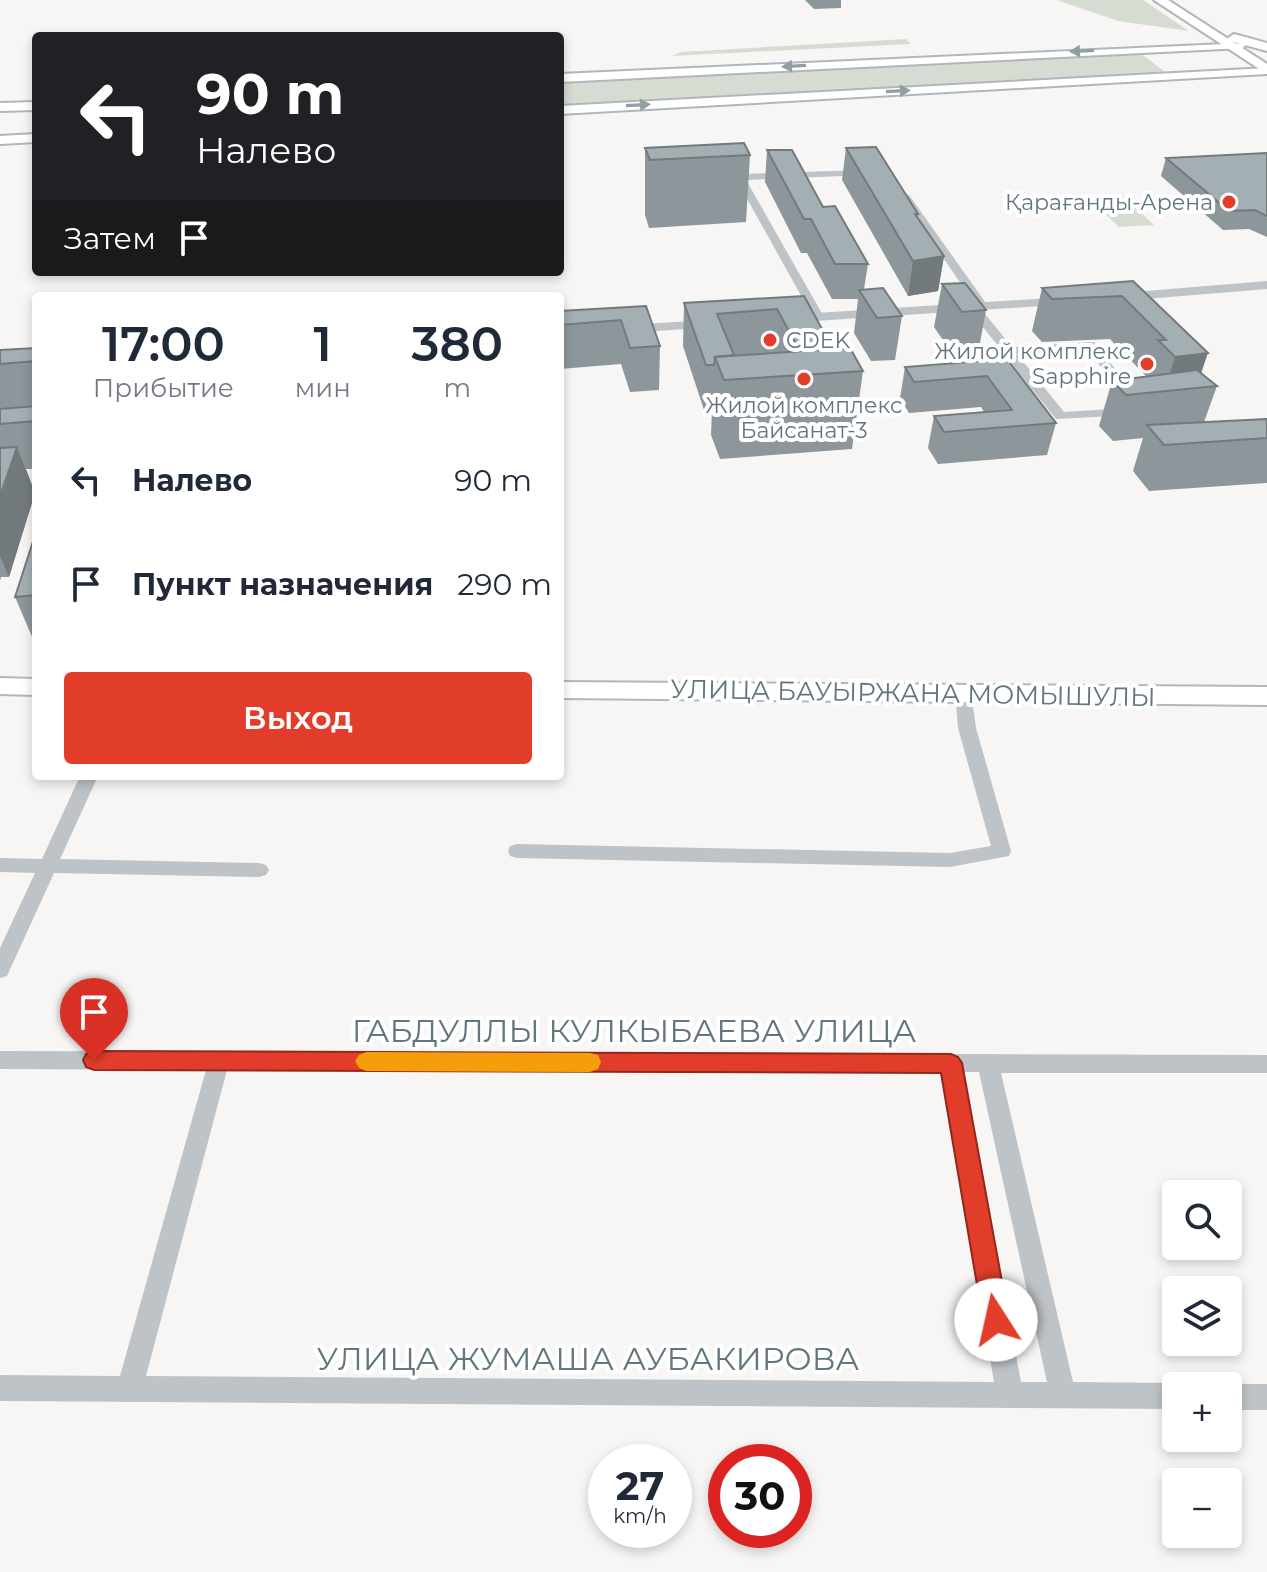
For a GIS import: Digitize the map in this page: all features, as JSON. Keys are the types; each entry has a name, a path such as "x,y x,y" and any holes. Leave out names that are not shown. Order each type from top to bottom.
{"highway":[{"path":"1160,0 1255,55"},
{"path":"1174,0 1255,55"}],"main road":[{"path":"564,78 1140,48 1193,43 1203,34 1192,21"},
{"path":"1140,48 1255,55"},
{"path":"1140,48 1175,76"},
{"path":"1205,75 1255,55"},
{"path":"564,110 1175,76 1205,75 1267,82"},
{"path":"0,107 32,106"},
{"path":"0,140 32,138"},
{"path":"0,686 32,687"},
{"name":"УЛИЦА БАУЫРЖАНА МОМЫШУЛЫ","path":"564,690 1267,696"}],"street":[{"path":"818,317 740,177 873,173"},
{"path":"896,183 977,306 1011,351 1061,416 1143,411 1090,345 1011,351"},
{"path":"1104,298 1267,285"},
{"path":"764,320 1075,300"},
{"path":"605,330 732,322"},
{"path":"517,851 950,860 1002,851 967,728 963,692"},
{"path":"0,970 87,780"},
{"path":"0,865 259,870"},
{"name":"ГАБДУЛЛЫ КУЛКЫБАЕВА УЛИЦА","path":"0,1060 1267,1064"},
{"path":"129,1389 219,1061"},
{"path":"951,1063 1010,1395"},
{"path":"988,1064 1063,1396"},
{"name":"УЛИЦА ЖУМАША АУБАКИРОВА","path":"0,1388 1162,1396"},
{"path":"1242,1397 1267,1397"}],"shaded area":[{"path":"1057,0 1143,0 1189,31 1118,21"},
{"path":"906,39 911,44 671,56 681,52"},
{"path":"1136,50 1168,74 564,106 564,79"},
{"path":"1122,195 1154,225 1119,227 1088,197"}],"building":[{"path":"744,143 750,155 650,160 645,148"},
{"path":"876,147 944,256 913,261 846,148"},
{"path":"767,150 792,150 823,207 835,206 868,264 835,264 811,219 804,219"},
{"path":"1267,153 1267,216 1255,210 1229,211 1166,158"},
{"path":"1133,281 1208,353 1175,357 1158,340 1166,340 1122,296 1052,299 1042,288"},
{"path":"965,283 986,310 962,312 942,284"},
{"path":"883,288 902,316 877,318 859,290"},
{"path":"804,296 833,349 800,351 777,309 717,314 734,355 715,357 714,365 706,365 684,303"},
{"path":"646,306 660,346 630,348 621,320 564,325 564,311"},
{"path":"32,348 32,361 0,364 0,350"},
{"path":"850,348 863,371 724,380 715,357"},
{"path":"1007,359 1056,423 944,432 934,416 1012,410 987,376 914,382 905,367"},
{"path":"1197,370 1217,386 1126,395 1112,381"},
{"path":"32,406 32,421 0,424 0,409"},
{"path":"1267,419 1267,438 1164,445 1147,425"},
{"path":"17,447 0,496 0,448"},
{"path":"32,544 32,595 15,597"}],"slow traffic":[{"path":"366,1061 590,1062"}],"place":[{"name":"Қарағанды-Арена","path":"1229,202"},
{"name":"CDEK","path":"770,340"},
{"name":"Жилой комплекс Sapphire","path":"1147,364"},
{"name":"Жилой комплекс Байсанат-3","path":"804,379"}],"route":[{"path":"94,1060 951,1063 996,1320"}]}
